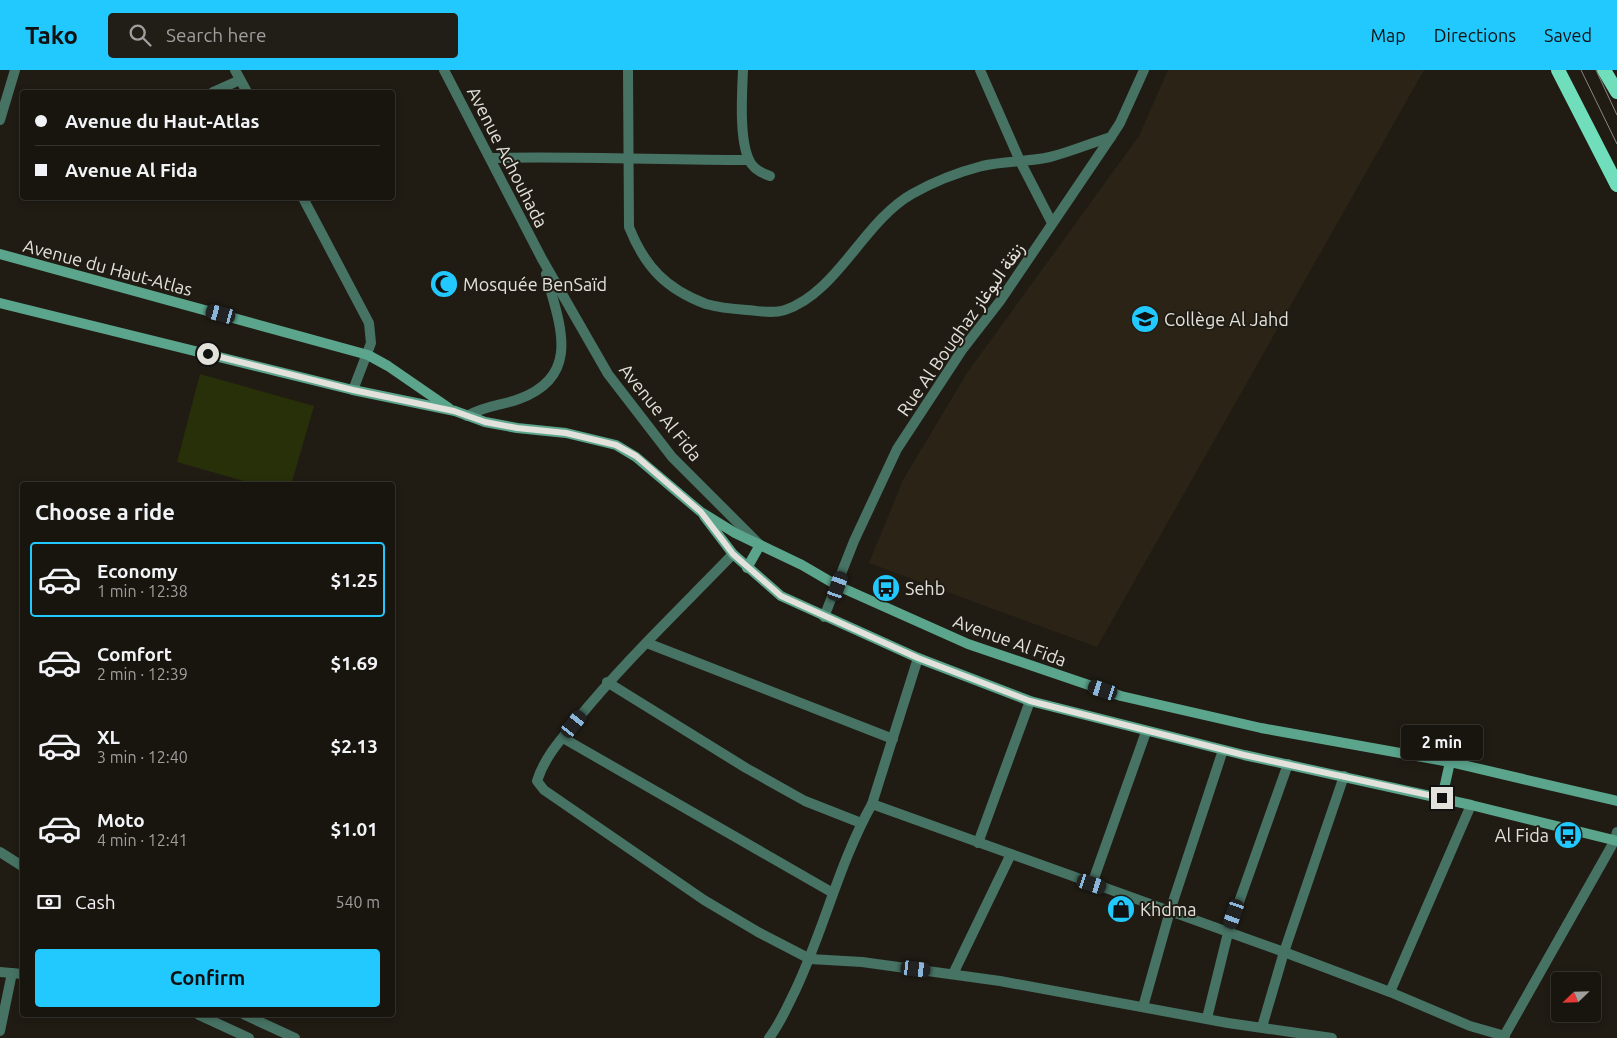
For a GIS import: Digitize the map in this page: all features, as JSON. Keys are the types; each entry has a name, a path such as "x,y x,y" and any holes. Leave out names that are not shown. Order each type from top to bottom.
{"highway":[{"path":"1558,70 1617,185"},
{"path":"1604,70 1617,92"}],"main road":[{"name":"Avenue du Haut-Atlas","path":"0,254 368,355 388,366 454,411"},
{"name":"Avenue du Haut-Atlas","path":"0,303 353,390 454,411 517,428 566,433 616,445 636,456 701,512"},
{"path":"701,512 760,545 747,568"},
{"path":"701,512 733,554 781,596 918,658 1030,701 1146,732 1616,838"},
{"name":"Avenue Al Fida","path":"760,545 802,565 838,586 968,644 1121,696 1262,728 1450,762 1617,800"},
{"path":"1442,798 1450,762"}],"street":[{"path":"0,120 15,70"},
{"path":"236,70 246,90"},
{"name":"Avenue Achouhada","path":"444,70 542,259"},
{"path":"628,70 629,227 644,260 671,287 686,296 727,309 769,313 784,310 803,302 813,294 890,209 911,194 932,184 982,166 1050,157 1111,137"},
{"path":"743,70 743,116 749,160 759,172 770,176"},
{"path":"980,70 1020,161 1052,223"},
{"name":"Rue Al Boughaz زنقة البوغاز","path":"824,617 854,542 891,459 962,350 1000,301 1111,137 1120,123 1144,70"},
{"path":"218,90 240,80"},
{"path":"490,158 553,156 629,160 749,160"},
{"path":"304,200 365,313 372,343 353,390"},
{"path":"467,416 481,408 516,400 538,392 552,379 558,368 561,335 542,259"},
{"name":"Avenue Al Fida","path":"542,259 608,374 645,424 672,457 760,545"},
{"path":"733,554 607,682 541,769 536,781 544,790 704,900 758,932 810,958 862,962 1040,987 1143,1008 1332,1038"},
{"path":"647,643 893,739"},
{"path":"769,1038 781,1020 810,958 861,822 872,804 918,658"},
{"path":"607,682 746,768 805,801 861,822"},
{"path":"978,843 1030,701"},
{"path":"1092,884 1146,732"},
{"path":"563,738 833,894"},
{"path":"1143,1008 1170,911 1223,750"},
{"path":"1207,1018 1228,933 1288,764"},
{"path":"1262,1027 1284,952 1344,776"},
{"path":"872,804 1284,952 1390,992 1470,1026 1504,1037 1616,838"},
{"path":"1390,992 1471,805"},
{"path":"0,852 20,865"},
{"path":"953,974 1011,854"},
{"path":"0,972 17,974 0,1031"},
{"path":"203,1017 248,1038"},
{"path":"248,1017 295,1038"}],"shaded area":[{"name":"Collège Al Jahd","path":"1168,70 1424,70 1097,647 869,563 903,480 967,373 1139,136"}],"green space":[{"path":"200,374 314,406 292,482 247,482 177,462"}],"tram line":[{"path":"1581,70 1617,144"},
{"path":"1596,70 1617,115"}],"place":[{"name":"Mosquée BenSaïd","path":"444,284"},
{"name":"Collège Al Jahd","path":"1145,319"},
{"name":"Sehb","path":"886,588"},
{"name":"Al Fida","path":"1568,835"},
{"name":"Khdma","path":"1121,909"}],"route":[{"path":"208,354 353,390 454,411 485,422 590,437 616,445 636,456 701,512 733,554 781,596 918,658 1030,701 1146,732 1442,798"}]}
